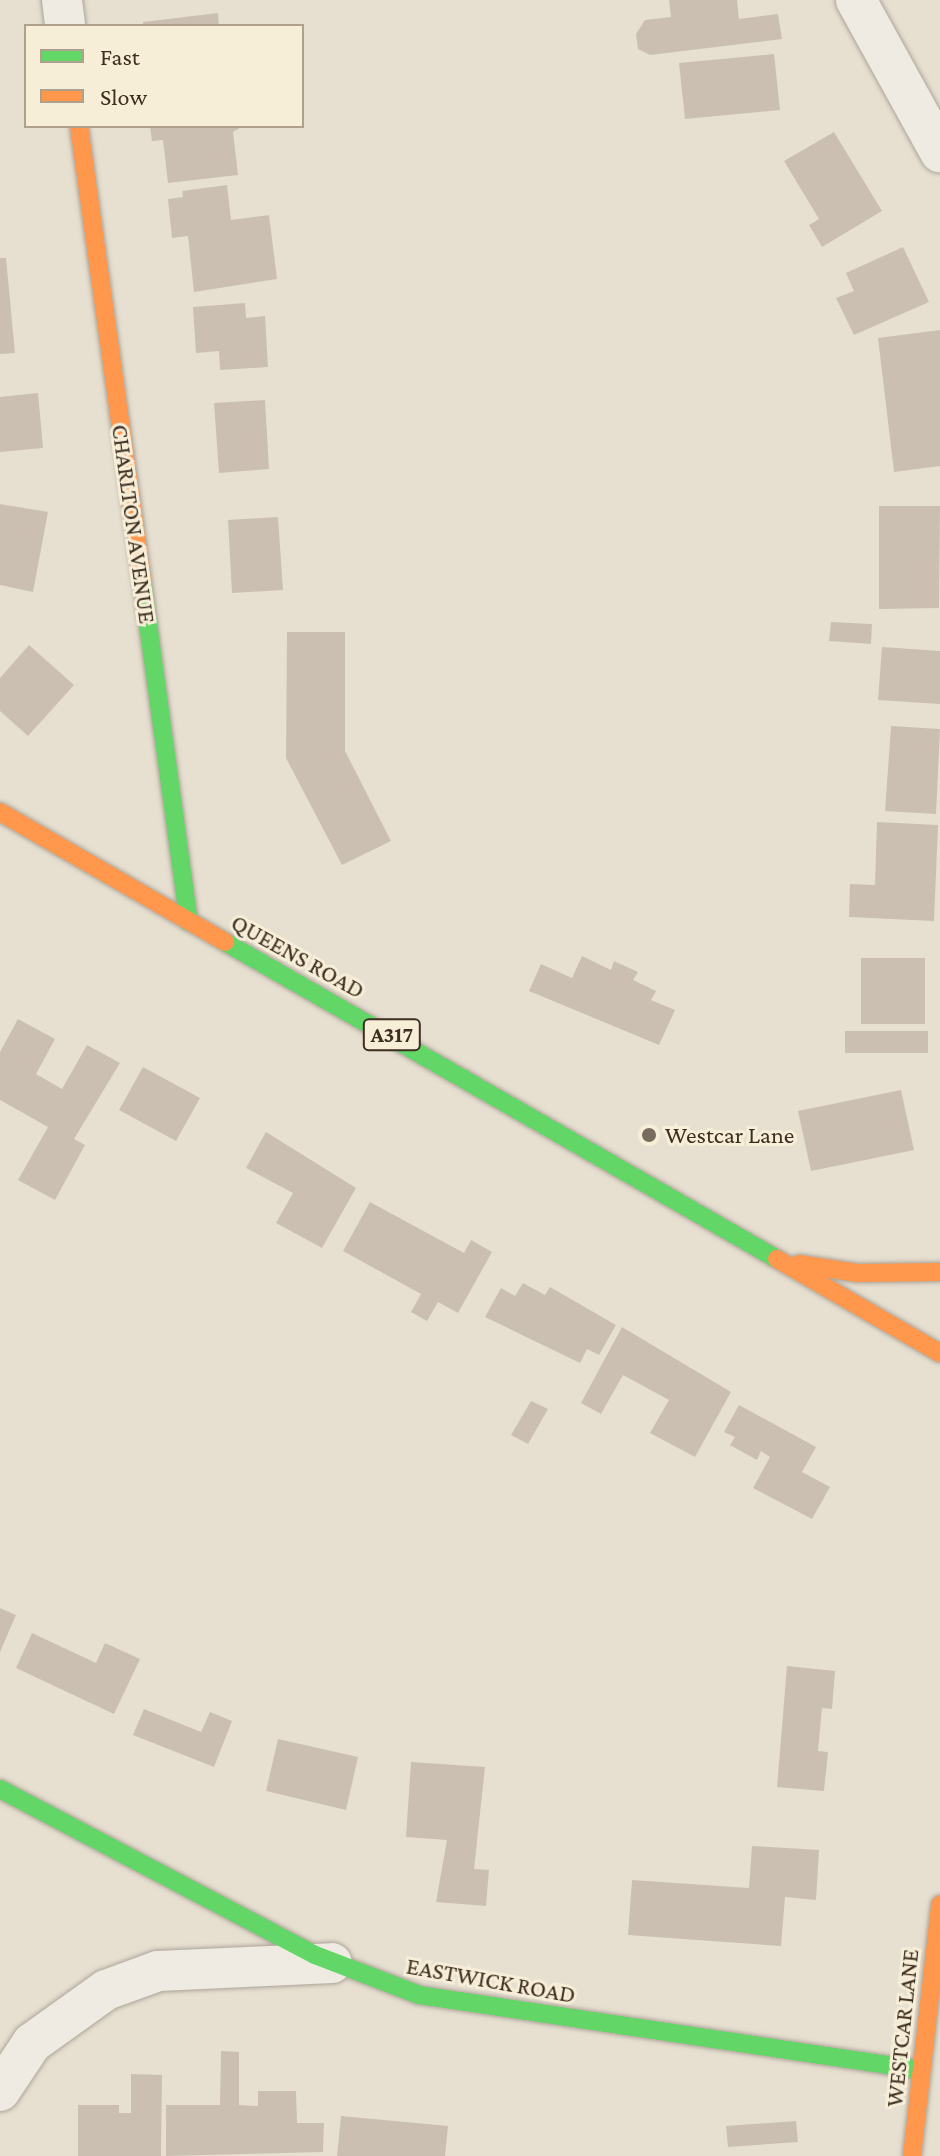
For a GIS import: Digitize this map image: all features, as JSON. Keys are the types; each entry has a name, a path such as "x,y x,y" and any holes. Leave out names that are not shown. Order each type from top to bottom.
{"street":[{"path":"62,0 65,24"},
{"path":"856,0 940,152"},
{"name":"CHARLTON AVENUE","path":"79,128 189,922"},
{"name":"QUEENS ROAD","path":"0,812 940,1353"},
{"name":"QUEENS ROAD","path":"781,1261 858,1273 940,1272"},
{"name":"EASTWICK ROAD","path":"0,1789 332,1963 419,1995 921,2070"},
{"name":"WESTCAR LANE","path":"912,2156 940,1905"},
{"path":"0,2091 32,2043 106,1990 158,1971 332,1963"}],"building":[{"path":"669,0 737,0 739,19 778,14 782,39 650,55 638,49 636,34 645,20 671,17"},
{"path":"218,13 219,24 143,24"},
{"path":"774,54 780,110 685,119 679,63"},
{"path":"150,128 240,128 233,132 238,175 168,183 163,140 152,141"},
{"path":"834,132 882,211 822,247 809,225 819,219 784,161"},
{"path":"227,185 231,220 269,215 277,279 194,292 188,236 172,238 168,199 183,197 182,191"},
{"path":"903,247 929,302 854,335 836,298 854,291 846,273"},
{"path":"0,258 6,258 15,353 0,354"},
{"path":"245,303 246,318 265,316 268,367 220,370 219,351 196,353 193,307"},
{"path":"940,330 940,466 894,472 878,338"},
{"path":"38,393 43,448 0,452 0,397"},
{"path":"265,400 269,469 219,473 214,403"},
{"path":"0,504 48,512 33,592 0,585"},
{"path":"879,506 940,506 939,608 879,609"},
{"path":"278,517 283,590 232,593 228,520"},
{"path":"831,622 872,624 871,644 829,641"},
{"path":"287,632 345,632 345,751 391,841 342,865 286,758"},
{"path":"29,645 74,685 28,736 0,711 0,678"},
{"path":"882,647 940,651 940,704 878,700"},
{"path":"891,726 940,729 936,814 885,811"},
{"path":"877,822 938,825 934,921 849,917 850,884 875,885"},
{"path":"582,956 611,970 614,961 638,972 633,980 656,991 651,1000 675,1010 659,1045 529,991 541,964 572,978"},
{"path":"861,958 925,958 925,1024 861,1024"},
{"path":"18,1019 55,1039 36,1074 62,1089 87,1045 120,1063 74,1139 85,1145 55,1200 18,1180 48,1127 0,1100 0,1052"},
{"path":"845,1031 928,1031 928,1053 845,1053"},
{"path":"143,1067 200,1098 176,1141 119,1110"},
{"path":"901,1090 914,1150 811,1171 798,1111"},
{"path":"266,1132 356,1188 322,1248 276,1223 293,1193 246,1168"},
{"path":"370,1202 464,1253 471,1240 492,1252 458,1313 438,1302 427,1321 411,1312 421,1294 343,1251"},
{"path":"523,1283 545,1295 550,1287 616,1325 599,1355 587,1349 580,1363 485,1317 501,1288 515,1296"},
{"path":"622,1327 731,1392 695,1457 650,1433 669,1400 623,1375 601,1414 581,1403"},
{"path":"531,1401 548,1409 528,1444 511,1435"},
{"path":"739,1405 816,1447 802,1472 830,1487 812,1519 753,1488 770,1457 761,1451 757,1460 730,1445 735,1437 724,1432"},
{"path":"0,1608 16,1615 0,1652"},
{"path":"32,1633 96,1663 105,1643 140,1659 114,1714 16,1668"},
{"path":"787,1666 835,1671 832,1709 822,1708 818,1751 828,1752 824,1791 777,1787"},
{"path":"144,1709 201,1732 210,1712 232,1721 214,1767 133,1735"},
{"path":"278,1739 358,1757 346,1810 266,1791"},
{"path":"411,1762 485,1767 474,1869 489,1870 486,1906 436,1902 447,1840 406,1837"},
{"path":"752,1846 819,1850 816,1900 785,1897 781,1946 628,1935 632,1880 749,1888"},
{"path":"221,2051 239,2052 239,2105 258,2106 258,2091 296,2091 297,2123 324,2123 323,2152 166,2156 166,2105 220,2105"},
{"path":"131,2074 162,2075 161,2156 78,2156 78,2105 119,2105 119,2113 131,2113"},
{"path":"341,2116 448,2126 445,2156 337,2156"},
{"path":"796,2121 798,2142 728,2147 726,2126"}],"traffic: fast":[{"path":"142,580 189,922"},
{"path":"225,942 777,1259"},
{"path":"0,1789 315,1955 419,1995 921,2070"}],"traffic: slow":[{"path":"79,128 142,580"},
{"path":"0,812 225,942"},
{"path":"777,1259 940,1353"},
{"path":"799,1264 858,1273 940,1272"},
{"path":"912,2156 940,1905"}],"place":[{"name":"Westcar Lane","path":"649,1135"}]}
